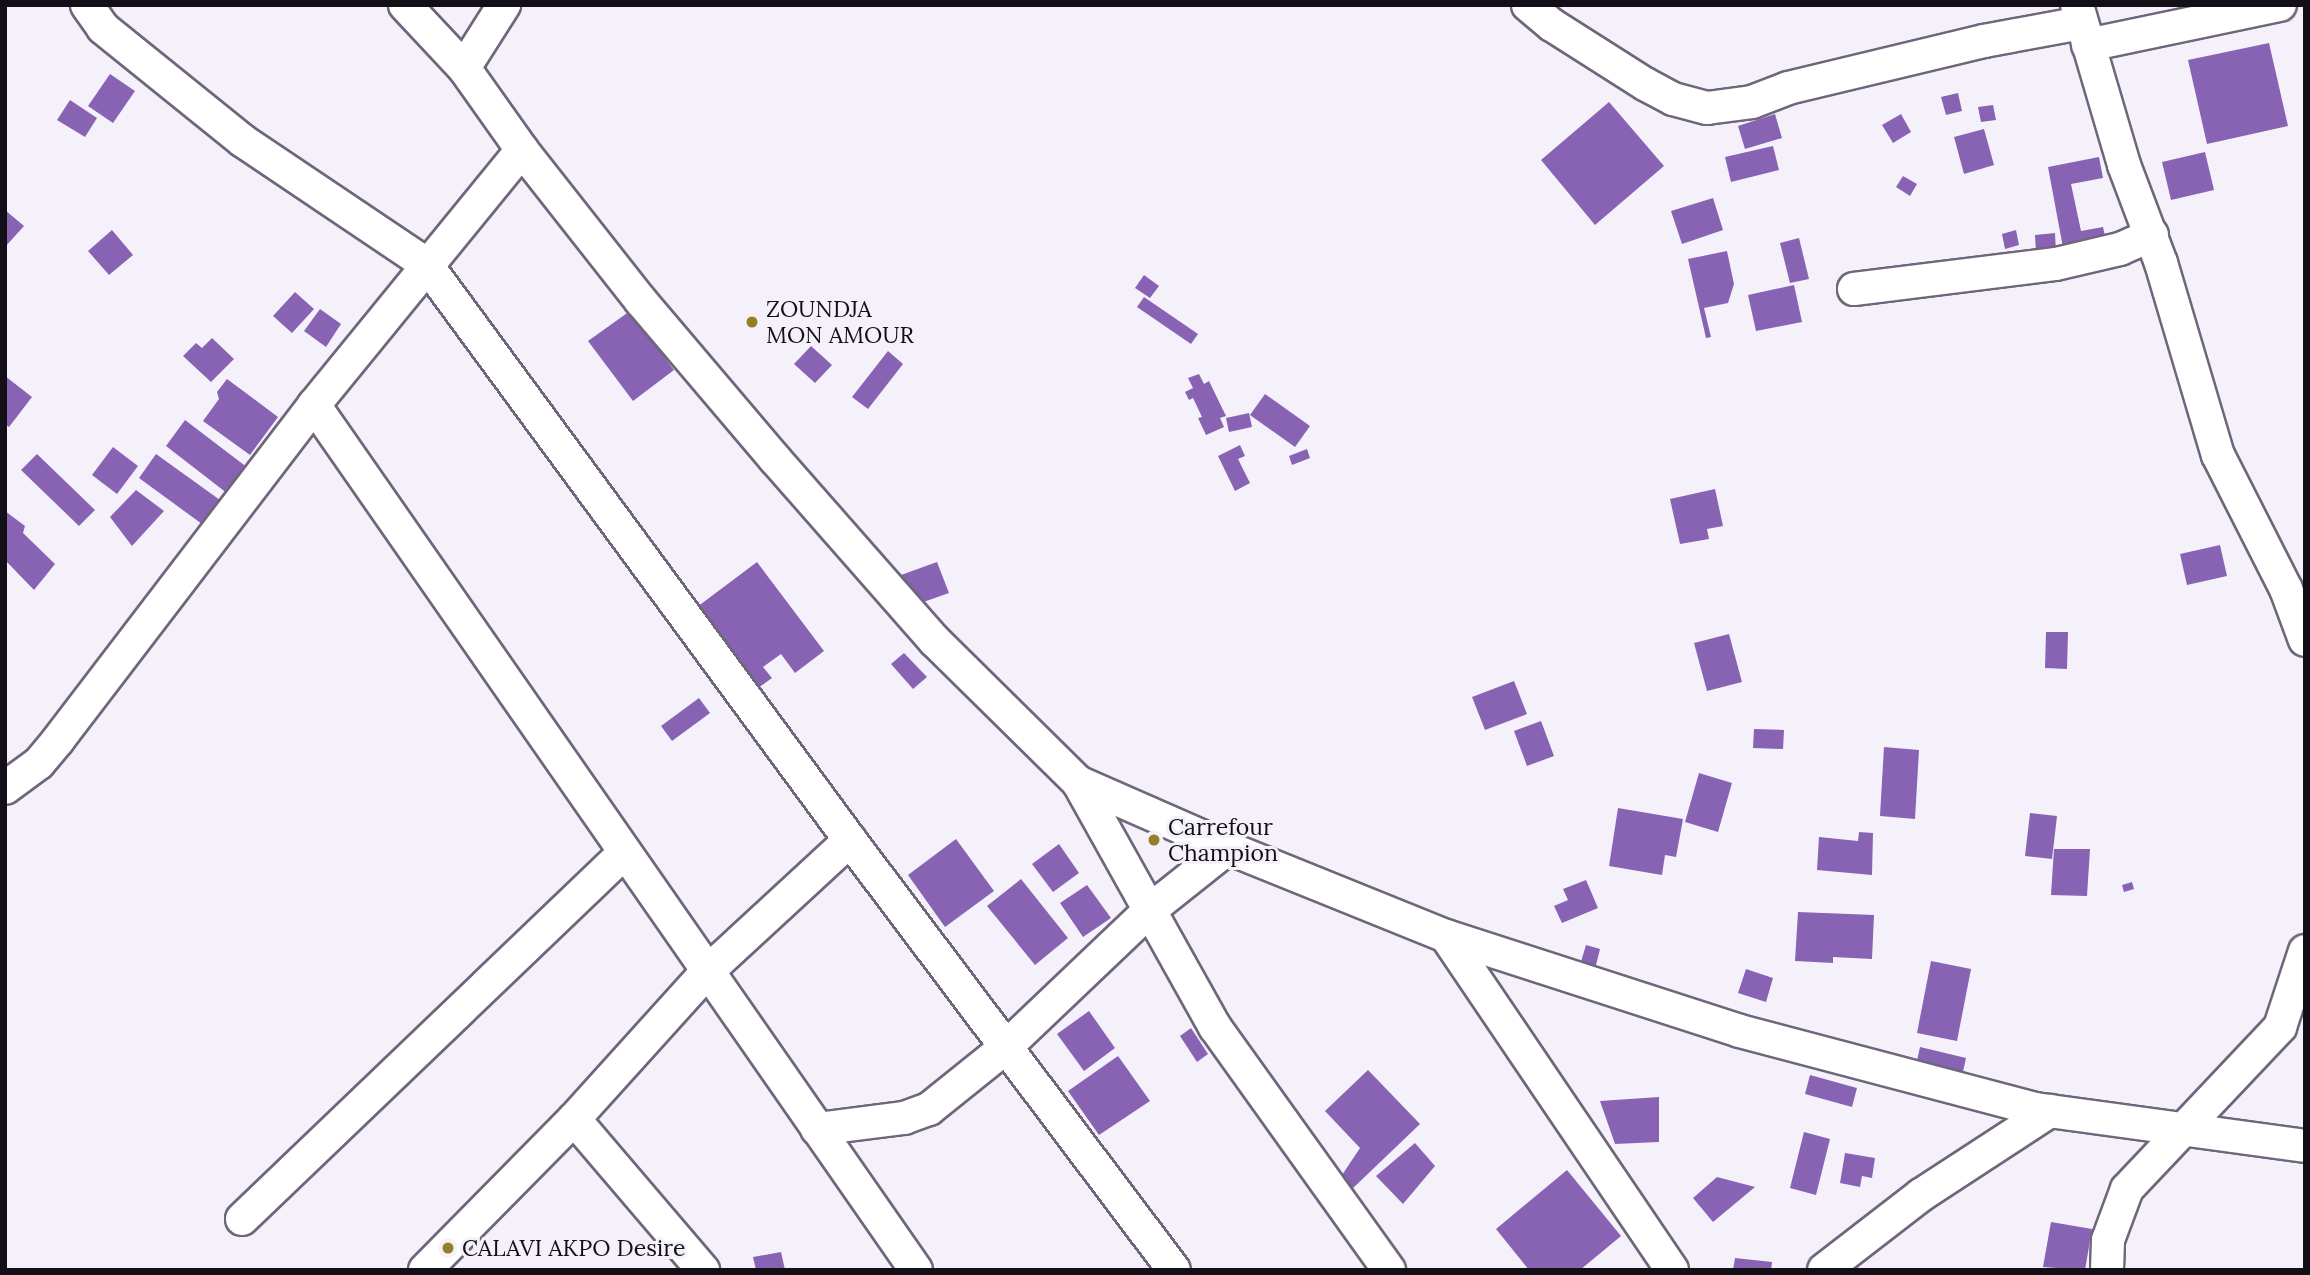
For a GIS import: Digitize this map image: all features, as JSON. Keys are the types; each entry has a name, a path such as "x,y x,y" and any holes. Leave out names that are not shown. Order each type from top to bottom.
{"street":[{"path":"87,5 103,28 243,141 426,264 850,840 1174,1270"},
{"path":"405,5 464,68 522,150 641,301 775,459 935,641 1078,782 1215,1027 1390,1270"},
{"path":"464,68 505,5"},
{"path":"1528,5 1552,25 1645,84 1673,99 1707,108 1752,102 1788,88 1984,41 2082,24 2280,5"},
{"path":"2082,24 2124,165 2152,235 2218,454 2286,589 2305,640"},
{"path":"5,788 39,763 58,740 314,405 426,264 522,150"},
{"path":"1854,289 2056,264 2120,249 2152,235"},
{"path":"314,405 916,1270"},
{"path":"1078,782 1228,848 1446,936 1740,1031 2050,1111 2305,1146"},
{"path":"425,1270 574,1119 707,972 850,840"},
{"path":"817,1129 904,1118 929,1109 1006,1047 1150,910 1228,848"},
{"path":"242,1219 624,853"},
{"path":"1446,936 1672,1270"},
{"path":"2280,1027 2305,951"},
{"path":"2107,1270 2108,1240 2127,1189 2280,1027 2305,1007"},
{"path":"1824,1270 1921,1195 2050,1111"},
{"path":"574,1119 703,1270"}],"building":[{"path":"2269,43 2288,126 2207,144 2188,60"},
{"path":"110,74 135,91 113,123 88,106"},
{"path":"1958,93 1962,111 1946,115 1941,97"},
{"path":"70,100 97,118 85,137 57,120"},
{"path":"1609,102 1664,166 1595,225 1541,160"},
{"path":"1993,105 1996,120 1981,122 1978,107"},
{"path":"1775,114 1782,138 1745,149 1738,126"},
{"path":"1901,114 1911,132 1893,143 1882,125"},
{"path":"1984,129 1994,165 1964,174 1954,137"},
{"path":"1773,146 1779,170 1731,182 1725,157"},
{"path":"2205,152 2214,190 2171,200 2162,162"},
{"path":"2099,157 2103,178 2071,184 2081,231 2103,227 2107,245 2064,253 2048,167"},
{"path":"1903,176 1917,184 1910,196 1896,187"},
{"path":"1713,198 1723,230 1682,244 1671,211"},
{"path":"5,210 24,226 5,247"},
{"path":"112,230 133,255 109,275 88,251"},
{"path":"2016,230 2019,245 2005,249 2002,234"},
{"path":"2055,233 2056,253 2036,254 2035,235"},
{"path":"1799,238 1809,279 1790,283 1780,243"},
{"path":"1727,251 1734,284 1728,303 1704,308 1711,337 1706,338 1688,259"},
{"path":"1144,275 1159,286 1150,298 1135,288"},
{"path":"1794,285 1802,322 1756,331 1748,295"},
{"path":"295,292 314,309 292,333 273,316"},
{"path":"1144,297 1198,334 1191,344 1137,307"},
{"path":"320,309 341,324 326,347 304,331"},
{"path":"630,311 674,370 633,401 588,341"},
{"path":"212,338 234,359 211,382 183,356 196,343 202,348"},
{"path":"811,346 832,365 815,383 794,364"},
{"path":"888,351 903,364 868,409 852,397"},
{"path":"1199,374 1204,384 1209,381 1226,416 1220,418 1224,427 1206,435 1198,418 1202,417 1193,398 1189,400 1185,392 1193,388 1188,378"},
{"path":"5,376 32,397 9,427 5,424"},
{"path":"227,379 278,417 250,455 203,421 219,399 217,392"},
{"path":"1265,394 1310,426 1295,447 1250,415"},
{"path":"1249,413 1252,427 1229,432 1226,418"},
{"path":"185,420 248,468 228,494 166,446"},
{"path":"1240,445 1245,456 1238,459 1250,483 1235,491 1218,456"},
{"path":"113,447 138,466 117,494 92,475"},
{"path":"1307,449 1310,458 1292,465 1289,456"},
{"path":"37,454 95,510 79,526 21,470"},
{"path":"156,454 220,500 202,524 139,478"},
{"path":"1715,489 1723,526 1707,529 1709,539 1680,544 1670,499"},
{"path":"136,490 164,511 132,546 110,517"},
{"path":"5,511 25,526 23,533 55,564 34,590 5,560"},
{"path":"2220,545 2227,576 2187,585 2180,554"},
{"path":"757,562 824,651 795,673 781,654 763,667 772,678 754,691 693,610"},
{"path":"937,562 949,593 912,606 901,575"},
{"path":"2046,632 2068,632 2067,669 2045,668"},
{"path":"1729,634 1742,682 1707,691 1694,643"},
{"path":"904,653 927,677 913,689 891,664"},
{"path":"1514,681 1527,714 1485,730 1472,697"},
{"path":"699,698 710,713 672,741 661,726"},
{"path":"1541,721 1554,756 1527,766 1514,731"},
{"path":"1754,729 1784,730 1783,749 1753,748"},
{"path":"1884,747 1919,750 1915,819 1880,816"},
{"path":"1699,773 1732,783 1718,832 1685,822"},
{"path":"1618,808 1683,819 1676,857 1665,855 1662,875 1609,866"},
{"path":"2030,813 2057,816 2052,859 2025,856"},
{"path":"1859,832 1873,833 1872,875 1817,870 1819,837 1858,841"},
{"path":"956,839 994,891 945,927 908,875"},
{"path":"1059,844 1079,873 1053,892 1032,864"},
{"path":"2054,849 2090,849 2087,896 2051,895"},
{"path":"1021,879 1068,938 1035,965 987,906"},
{"path":"1586,880 1598,908 1562,923 1554,906 1568,900 1563,889"},
{"path":"2132,882 2134,889 2124,892 2122,885"},
{"path":"1087,885 1111,918 1083,937 1060,903"},
{"path":"1798,912 1874,915 1872,959 1833,957 1833,963 1795,961"},
{"path":"1586,945 1600,949 1595,969 1580,965"},
{"path":"1931,961 1971,969 1957,1041 1917,1033"},
{"path":"1746,969 1773,978 1766,1002 1738,993"},
{"path":"1089,1011 1115,1048 1084,1071 1057,1034"},
{"path":"1191,1028 1208,1054 1197,1062 1180,1036"},
{"path":"1920,1047 1966,1058 1961,1081 1915,1070"},
{"path":"1118,1056 1150,1101 1099,1135 1068,1091"},
{"path":"1368,1070 1420,1124 1351,1190 1340,1178 1360,1148 1325,1111"},
{"path":"1810,1075 1857,1088 1852,1107 1805,1094"},
{"path":"1659,1097 1659,1142 1615,1144 1600,1101"},
{"path":"1804,1132 1830,1139 1816,1195 1790,1188"},
{"path":"1415,1143 1435,1166 1403,1204 1376,1176"},
{"path":"1845,1153 1875,1158 1872,1178 1862,1176 1860,1187 1840,1183"},
{"path":"1567,1170 1621,1236 1580,1270 1529,1270 1496,1229"},
{"path":"1717,1177 1755,1187 1713,1222 1693,1198"},
{"path":"2051,1222 2092,1229 2085,1270 2043,1267"},
{"path":"781,1252 785,1270 756,1270 753,1257"},
{"path":"1735,1258 1772,1262 1771,1270 1733,1270"}],"place":[{"name":"ZOUNDJA MON AMOUR","path":"752,322"},
{"name":"Carrefour Champion","path":"1154,840"},
{"name":"CALAVI AKPO Desire","path":"448,1248"}]}
